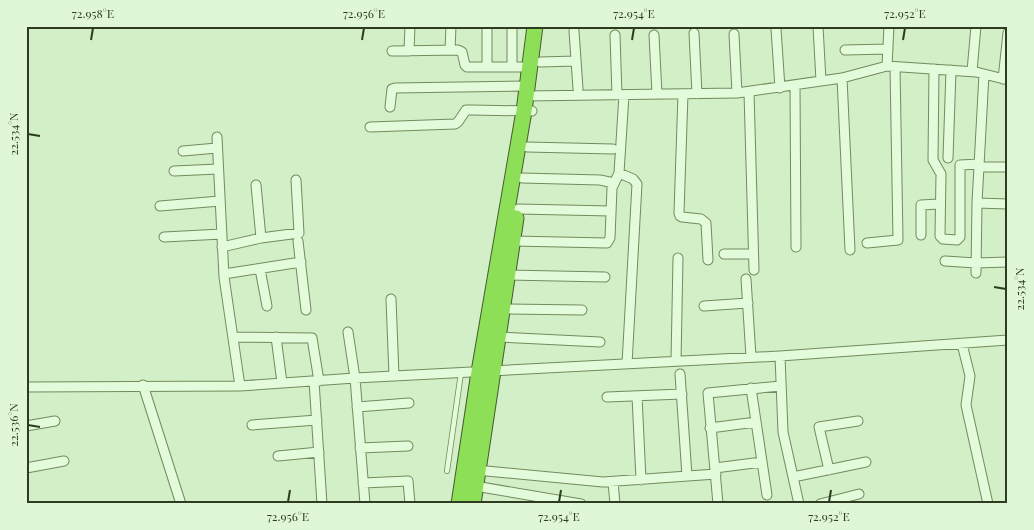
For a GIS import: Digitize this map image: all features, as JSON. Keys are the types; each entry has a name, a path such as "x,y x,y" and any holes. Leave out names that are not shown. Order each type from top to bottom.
{"highway":[{"path":"535,26 535,64"},
{"path":"459,504 486,372 535,64 544,26"},
{"path":"472,504 486,372 498,337 527,147 529,100"}],"street":[{"path":"409,51 410,26"},
{"path":"450,26 450,50"},
{"path":"487,26 487,67"},
{"path":"512,26 512,67"},
{"path":"818,26 821,81"},
{"path":"867,243 897,242 898,240 891,66 888,49 890,26"},
{"path":"972,71 976,26"},
{"path":"776,29 780,88"},
{"path":"574,31 578,88"},
{"path":"694,33 697,94"},
{"path":"370,127 455,124 466,110 529,100 621,95 750,92 842,78 891,66 972,71 1005,79 1008,33"},
{"path":"734,34 737,93"},
{"path":"513,242 607,243 610,238 614,183 619,173 621,95 615,35"},
{"path":"654,36 657,94"},
{"path":"845,50 888,49"},
{"path":"392,51 458,50 462,52 467,67 512,67 576,61"},
{"path":"934,69 933,160 941,174 939,204 940,237 959,240 959,167 962,164 1008,166"},
{"path":"948,158 951,70"},
{"path":"976,274 977,203 984,74"},
{"path":"842,78 850,250"},
{"path":"795,85 796,248"},
{"path":"390,107 392,89 395,88 529,100"},
{"path":"750,92 754,270"},
{"path":"683,94 679,213 682,217 701,219 706,223 708,260"},
{"path":"217,137 224,274 240,386"},
{"path":"527,147 613,149"},
{"path":"183,151 217,148"},
{"path":"174,171 218,169"},
{"path":"619,173 633,179 637,184 627,364"},
{"path":"522,178 600,180 614,183"},
{"path":"222,247 261,238 299,233 296,180"},
{"path":"256,185 261,238"},
{"path":"160,206 220,201"},
{"path":"977,203 1008,204"},
{"path":"920,235 921,206 939,204"},
{"path":"518,209 611,211"},
{"path":"164,237 222,234"},
{"path":"298,241 306,310"},
{"path":"724,254 753,254"},
{"path":"676,361 678,258"},
{"path":"945,261 976,263 1008,262"},
{"path":"224,274 301,262"},
{"path":"260,268 267,306"},
{"path":"508,275 604,277"},
{"path":"746,279 751,357"},
{"path":"391,299 394,376"},
{"path":"704,306 748,303"},
{"path":"503,308 582,310"},
{"path":"348,332 355,378 365,504"},
{"path":"233,337 312,338 317,381 317,420 322,504"},
{"path":"276,337 282,383"},
{"path":"498,337 600,342"},
{"path":"26,386 240,386 461,372 780,356 1008,340"},
{"path":"962,344 970,376 966,405 988,504"},
{"path":"780,356 783,432 799,504"},
{"path":"680,374 687,476"},
{"path":"143,385 181,504"},
{"path":"718,504 708,393 781,386"},
{"path":"751,388 767,495"},
{"path":"607,397 682,394"},
{"path":"637,396 641,480"},
{"path":"357,406 409,403"},
{"path":"252,425 317,420"},
{"path":"26,426 55,421"},
{"path":"829,470 819,427 858,421"},
{"path":"710,428 756,422"},
{"path":"360,448 408,446"},
{"path":"278,456 319,452"},
{"path":"26,468 64,461"},
{"path":"476,470 612,482 687,476 762,462"},
{"path":"793,477 866,462"},
{"path":"363,483 408,480 410,504"},
{"path":"612,482 615,504"},
{"path":"475,486 542,500 581,504"},
{"path":"820,504 840,501 859,494"}],"lane":[{"path":"447,471 461,372"}]}
